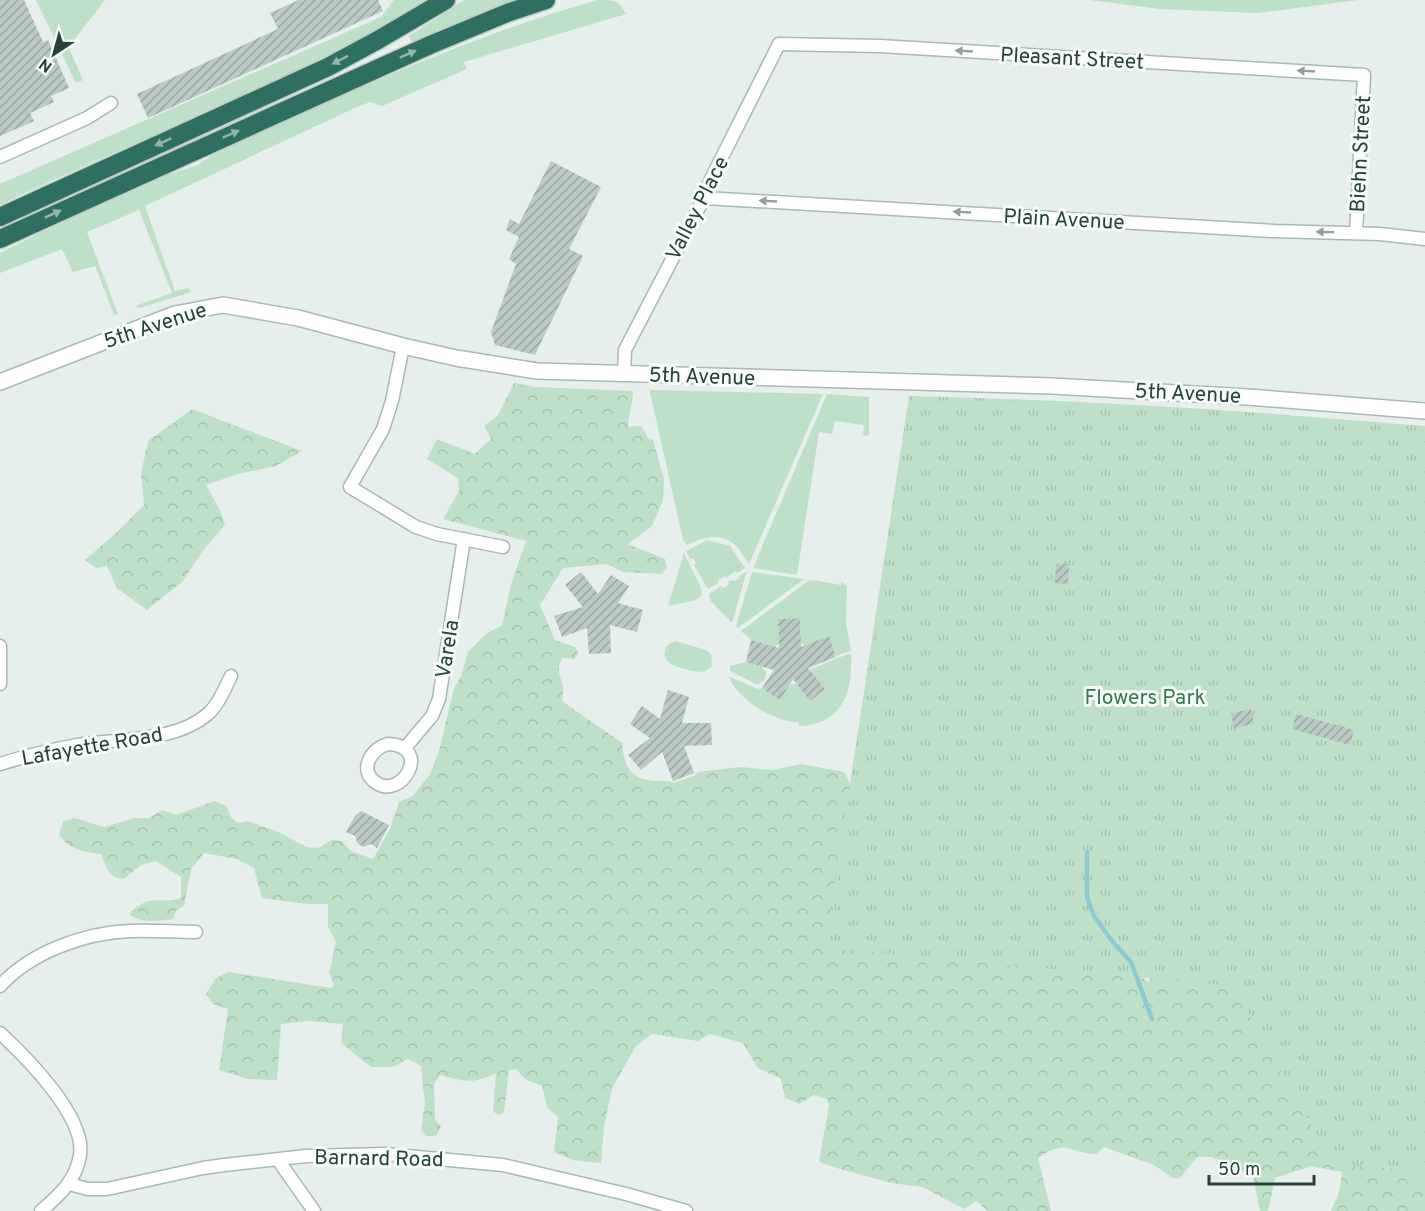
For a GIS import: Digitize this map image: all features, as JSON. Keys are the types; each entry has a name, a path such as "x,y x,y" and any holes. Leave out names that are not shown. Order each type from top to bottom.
{"highway":[{"path":"0,217 327,67 446,0"},
{"path":"0,239 430,45 507,13 546,0"}],"street":[{"name":"Pleasant Street","path":"779,44 892,47 1364,75"},
{"name":"Valley Place","path":"624,373 625,350 704,198 779,44"},
{"name":"Biehn Street","path":"1356,233 1364,75"},
{"path":"0,157 87,118 111,104"},
{"name":"Plain Avenue","path":"704,198 1262,230 1356,233 1425,239"},
{"name":"5th Avenue","path":"0,382 175,314 223,304 298,318 403,346 515,369 1052,386 1248,397 1425,411"},
{"path":"403,346 392,401 383,429 351,487 411,525 437,534 503,547"},
{"name":"Varela","path":"405,748 432,716 439,699 464,539"},
{"path":"0,646 0,684"},
{"name":"Lafayette Road","path":"0,764 29,755 78,745 158,736 184,727 211,711 231,676"},
{"path":"0,986 10,975 46,952 82,939 106,933 130,931 196,932"},
{"path":"0,1033 43,1077 61,1101 76,1129 81,1153 69,1184 41,1211"},
{"name":"Barnard Road","path":"69,1184 88,1189 107,1189 203,1168 306,1156 385,1154 502,1165 626,1194 686,1211"},
{"path":"278,1160 314,1211"}],"green space":[{"path":"36,0 105,0 70,45 71,53 83,80 76,83"},
{"path":"394,0 429,0 281,80 0,205 0,184 381,17"},
{"path":"464,0 524,0 413,45 409,36"},
{"path":"598,0 615,2 626,14 464,62 467,69 382,106 370,102 357,107 145,206 175,291 189,288 191,292 140,308 135,306 172,293 139,210 87,232 118,314 114,315 95,266 73,272 62,249 0,273 0,253 157,178 198,165 219,150 453,49"},
{"path":"1089,0 1358,0 1258,13 1160,9"},
{"path":"514,383 535,387 633,391 628,427 640,426 648,439 653,440 664,479 663,501 652,526 628,544 665,559 667,567 662,574 623,572 607,564 563,568 540,605 555,640 575,647 578,652 575,659 563,658 559,665 563,688 562,701 622,743 627,766 635,775 649,780 673,783 694,776 698,772 741,767 773,770 801,764 844,772 858,799 1148,982 1153,975 1146,933 1425,1080 1425,1211 1331,1211 1339,1193 1342,1172 1311,1166 1275,1178 1268,1211 1260,1211 1253,1176 1212,1157 1197,1157 1179,1179 1171,1177 1154,1165 1104,1147 1096,1154 1067,1148 1055,1149 1038,1158 1051,1211 988,1211 976,1201 964,1209 922,1187 891,1183 819,1162 829,1105 827,1099 814,1095 799,1104 785,1098 781,1079 758,1068 743,1043 710,1034 698,1041 652,1034 636,1046 612,1088 604,1127 601,1163 573,1160 554,1152 558,1117 547,1107 542,1086 525,1079 516,1069 509,1070 504,1112 500,1115 493,1109 496,1073 468,1081 440,1075 434,1084 435,1119 441,1127 436,1136 426,1136 421,1130 425,1104 421,1066 408,1059 393,1067 371,1067 341,1043 343,1024 309,1021 281,1024 277,1080 248,1079 219,1070 228,1009 213,1004 206,994 215,979 228,972 331,988 334,984 329,973 336,942 328,927 328,904 307,904 262,898 254,868 237,859 204,853 191,869 184,906 176,911 173,919 150,921 139,919 129,914 143,903 181,898 181,877 156,861 141,865 124,879 114,876 108,871 101,854 78,849 68,844 59,835 63,821 75,818 104,827 134,818 149,818 162,810 176,815 214,801 227,806 231,817 238,823 248,821 281,833 306,847 318,848 332,840 342,841 351,851 373,859 390,829 399,802 413,796 430,774 439,751 454,688 461,676 468,652 486,634 502,625 511,585 526,541 443,519 459,491 458,478 427,459 437,439 475,454 491,439 484,426 498,415"},
{"path":"651,390 823,394 749,564 738,548 726,539 713,537 687,545 683,540"},
{"path":"827,394 869,397 869,435 863,434 864,425 835,421 832,434 819,432 797,575 753,568"},
{"name":"Flowers Park","path":"909,396 1167,407 1425,426 1425,1171 1333,1164 1234,986 825,948"},
{"path":"192,409 302,451 276,466 238,474 206,485 220,510 225,525 202,552 182,582 147,610 117,588 107,566 96,568 85,560 144,505 141,474 148,441"},
{"path":"707,540 730,546 745,568 737,573 735,571 726,578 725,576 708,589 694,565 696,564 693,558 690,559 686,551"},
{"path":"684,553 701,588 702,595 696,600 668,606"},
{"path":"747,571 732,623 710,600 709,594 721,586 722,588 729,585 728,582 740,578 739,576"},
{"path":"752,572 804,579 738,628 736,626"},
{"path":"808,581 841,585 842,582 847,586 846,623 851,651 836,656 828,636 807,647 799,641 800,618 778,619 778,634 781,642 773,648 751,640 741,631"},
{"path":"676,641 706,650 711,654 712,666 701,672 684,669 667,661 665,651 668,645"},
{"path":"851,654 850,681 842,704 835,713 814,724 799,726 799,723 768,714 740,694 728,676 758,689 762,688 779,699 787,684 797,684 810,701 825,689 810,672 811,669"},
{"path":"746,662 761,666 766,672 765,679 758,685 730,671 730,666"}],"building":[{"path":"0,0 24,0 43,42 48,40 69,88 51,96 54,102 30,113 34,121 0,136"},
{"path":"299,0 378,0 383,11 148,118 137,94 278,29 270,13"},
{"path":"551,161 601,187 569,249 583,256 535,355 495,345 491,332 516,264 509,259 519,237 506,230 510,219 519,224"},
{"path":"1056,564 1069,564 1068,584 1055,583"},
{"path":"581,572 598,594 611,575 629,586 618,603 643,610 637,632 610,625 611,653 589,654 587,628 562,637 554,616 583,607 565,585"},
{"path":"800,618 801,647 829,636 836,657 808,668 825,689 810,701 793,679 780,700 762,688 774,670 746,662 751,640 779,648 778,619"},
{"path":"668,690 689,697 682,723 711,723 712,745 684,746 694,773 673,781 662,752 641,770 628,755 650,738 630,724 642,706 660,719"},
{"path":"1251,709 1254,724 1234,728 1231,713"},
{"path":"1296,714 1354,730 1350,745 1292,729"},
{"path":"361,811 389,825 377,848 371,844 364,847 358,844 355,836 346,832 355,816"}],"waterway":[{"path":"1087,852 1087,897 1094,916 1131,962 1152,1019"}]}
